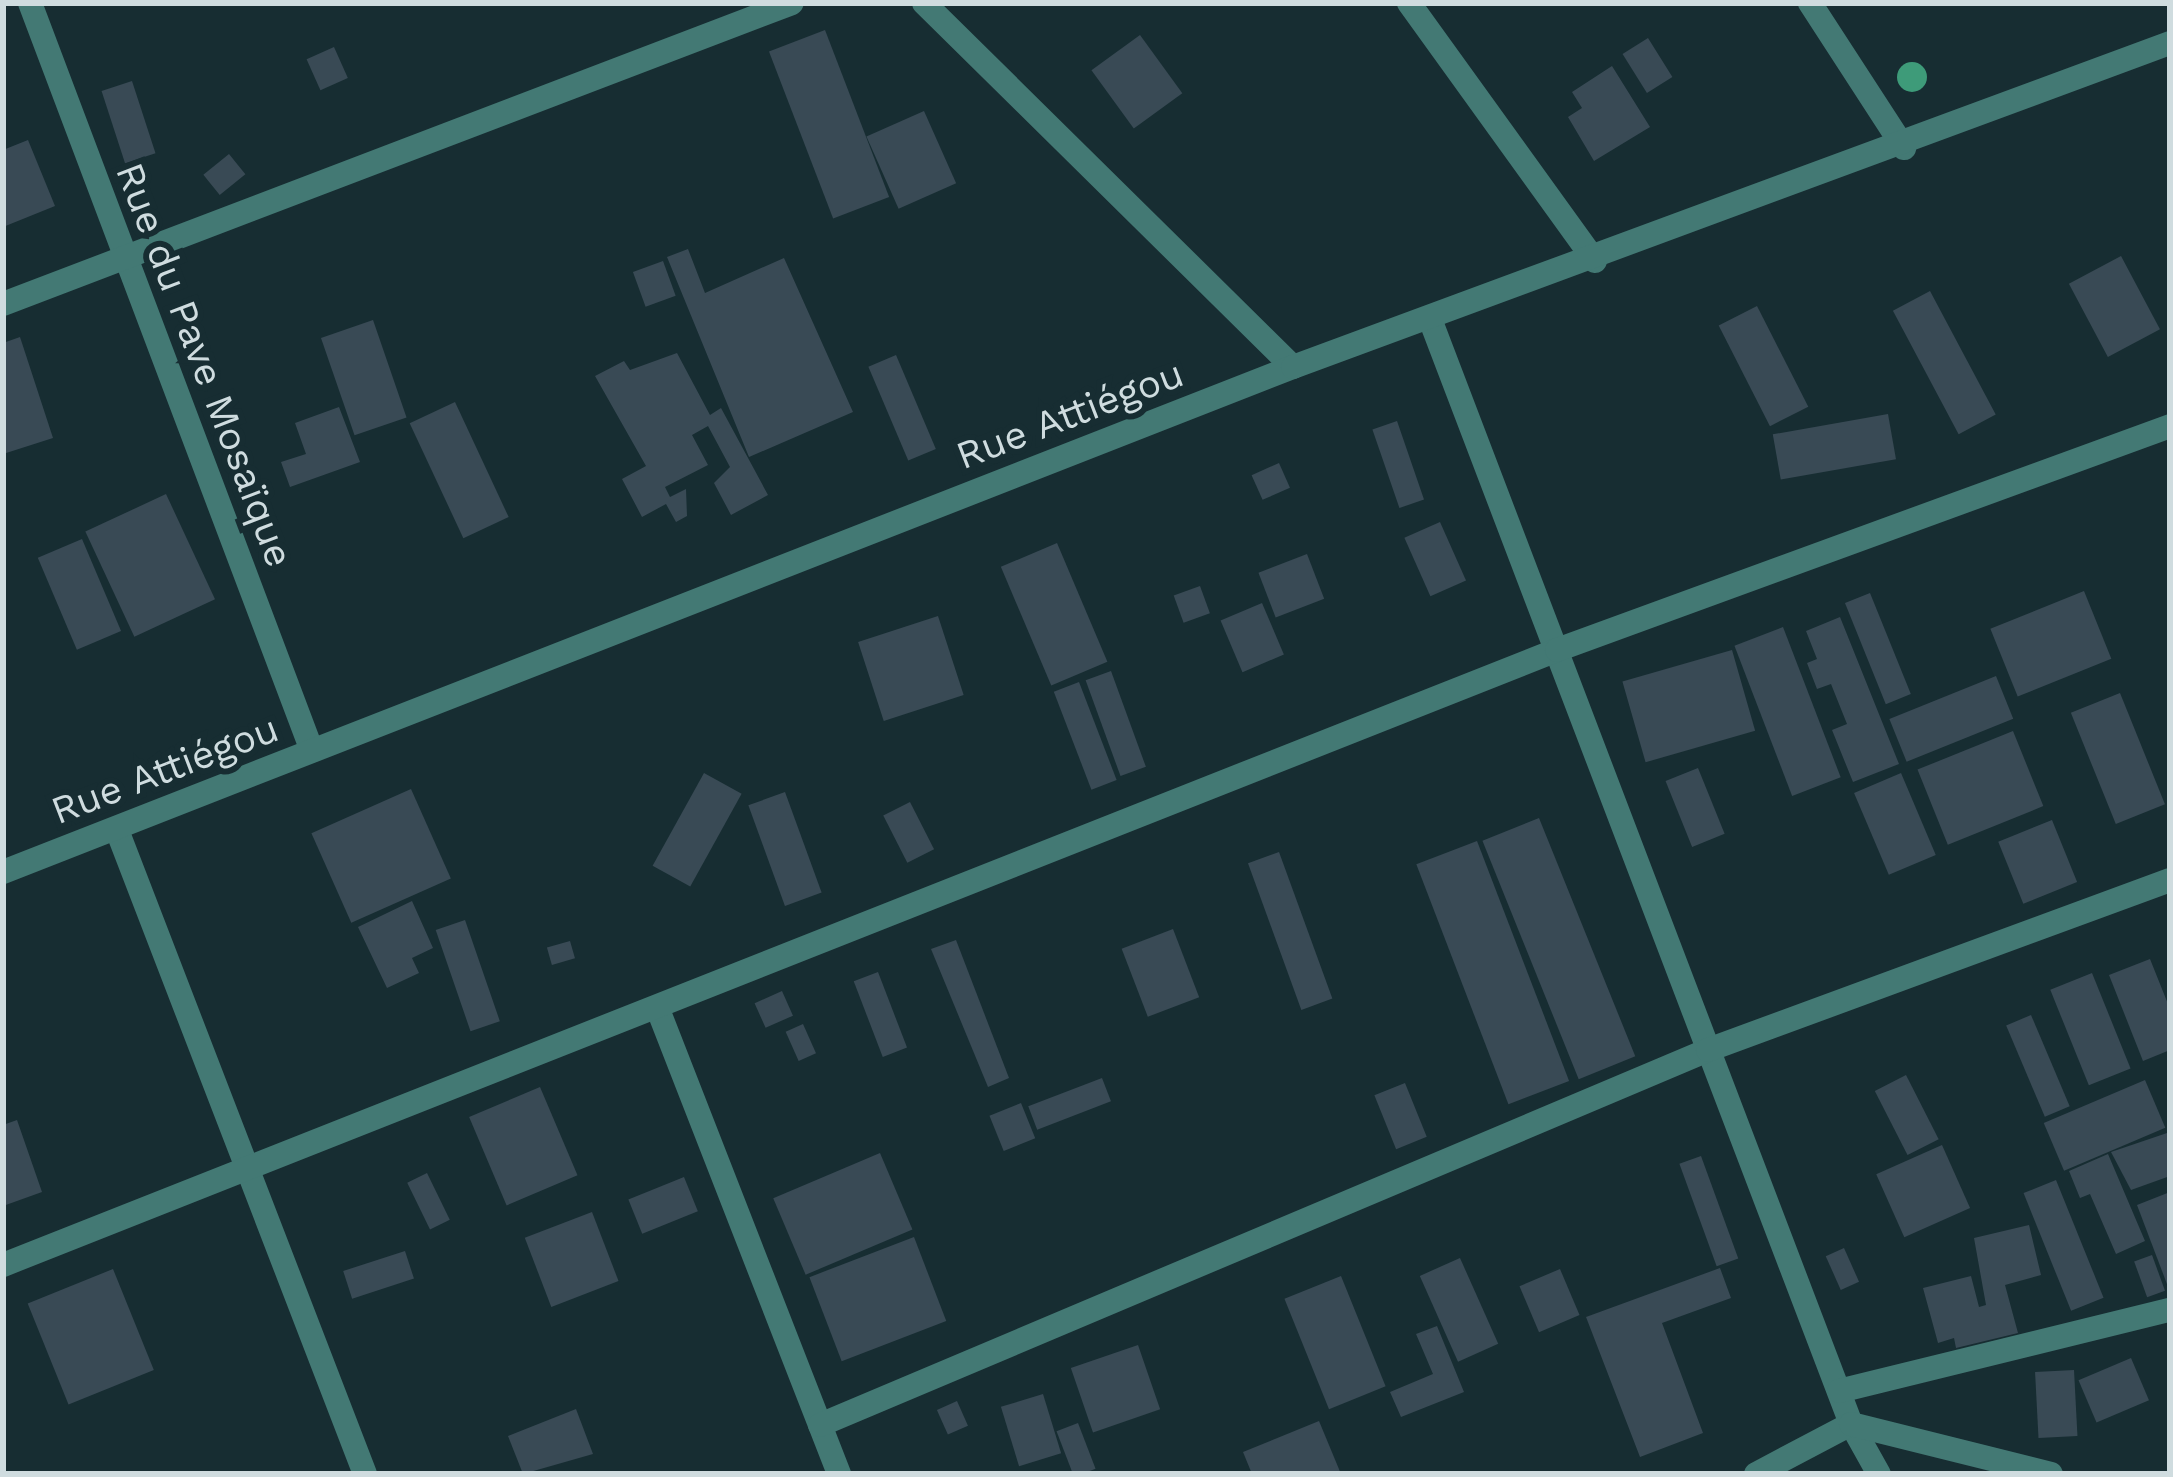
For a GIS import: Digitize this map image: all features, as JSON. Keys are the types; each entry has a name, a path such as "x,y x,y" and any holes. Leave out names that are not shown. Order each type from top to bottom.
{"street":[{"name":"Rue du Pave Mosaïque","path":"30,3 312,751"},
{"path":"3,304 126,261 792,3"},
{"path":"924,3 1293,367"},
{"path":"1409,3 1595,261"},
{"path":"1810,3 1904,148"},
{"name":"Rue Attiégou","path":"3,872 1293,367 1904,148 2170,43"},
{"path":"1430,320 1851,1424 1879,1474"},
{"path":"3,1265 244,1163 659,1012 1557,650 2170,426"},
{"path":"117,830 365,1474"},
{"path":"820,1425 1708,1050 2170,880"},
{"path":"659,1012 839,1474"},
{"path":"1839,1391 2170,1310"},
{"path":"1756,1474 1851,1424 2051,1474"}],"building":[{"path":"825,30 889,197 833,219 769,52"},
{"path":"1140,35 1182,93 1134,129 1091,70"},
{"path":"1648,38 1672,77 1647,93 1623,54"},
{"path":"334,47 348,78 320,90 307,59"},
{"path":"1612,66 1650,127 1594,161 1568,117 1582,108 1572,92"},
{"path":"132,81 155,153 125,163 102,91"},
{"path":"924,111 956,183 899,209 866,137"},
{"path":"28,140 55,206 3,227 3,150"},
{"path":"229,154 245,174 220,195 203,175"},
{"path":"688,249 705,293 784,258 853,412 749,457 667,257"},
{"path":"2121,256 2160,329 2108,357 2069,284"},
{"path":"663,261 676,296 646,307 633,272"},
{"path":"1930,291 1996,415 1959,434 1893,311"},
{"path":"1757,306 1808,407 1770,426 1719,326"},
{"path":"373,320 407,417 355,435 321,338"},
{"path":"20,337 53,438 3,454 3,343"},
{"path":"677,353 710,415 721,408 768,495 731,515 714,483 730,467 708,426 692,435 708,465 665,487 670,497 686,489 687,516 676,522 666,504 642,517 622,479 646,466 595,376 624,361 630,370"},
{"path":"896,355 936,449 908,461 868,367"},
{"path":"455,402 509,517 463,538 410,423"},
{"path":"339,407 360,462 290,487 281,462 306,454 295,423"},
{"path":"1888,414 1896,459 1781,480 1773,434"},
{"path":"1397,421 1424,499 1399,508 1372,429"},
{"path":"1279,463 1290,488 1263,500 1252,475"},
{"path":"166,494 215,599 134,637 85,532"},
{"path":"1440,522 1466,580 1430,596 1404,538"},
{"path":"82,539 121,631 77,650 38,558"},
{"path":"1057,543 1107,662 1051,686 1001,567"},
{"path":"1307,554 1324,599 1276,617 1258,573"},
{"path":"1200,586 1210,613 1184,623 1174,596"},
{"path":"2084,591 2111,659 2018,697 1990,629"},
{"path":"1870,593 1911,694 1886,704 1845,603"},
{"path":"1262,603 1284,655 1242,672 1221,621"},
{"path":"938,616 964,695 884,721 858,642"},
{"path":"1840,617 1899,764 1853,782 1832,730 1847,724 1831,684 1817,689 1807,663 1817,659 1806,631"},
{"path":"1783,627 1841,777 1792,796 1734,646"},
{"path":"1732,650 1755,731 1646,762 1622,681"},
{"path":"1111,671 1146,767 1121,776 1086,680"},
{"path":"1996,676 2013,719 1907,762 1889,719"},
{"path":"1079,682 1117,780 1091,790 1054,692"},
{"path":"2120,693 2165,804 2116,824 2071,713"},
{"path":"2013,731 2043,806 1948,845 1918,770"},
{"path":"1698,768 1725,834 1692,847 1666,781"},
{"path":"704,773 742,794 690,887 653,866"},
{"path":"1901,773 1936,855 1889,875 1854,793"},
{"path":"411,789 451,879 351,923 311,833"},
{"path":"785,792 822,893 785,906 748,805"},
{"path":"910,802 934,849 907,863 883,816"},
{"path":"1539,818 1635,1056 1579,1079 1482,841"},
{"path":"2052,820 2077,882 2023,904 1998,842"},
{"path":"1477,841 1569,1081 1508,1104 1416,864"},
{"path":"1279,852 1332,999 1301,1010 1248,863"},
{"path":"412,901 433,948 412,958 419,973 387,988 358,927"},
{"path":"465,920 500,1021 471,1031 436,930"},
{"path":"1173,929 1199,997 1148,1017 1122,949"},
{"path":"956,940 1009,1078 988,1087 931,949"},
{"path":"570,941 575,958 552,965 547,948"},
{"path":"2150,959 2170,1009 2170,1050 2143,1061 2109,975"},
{"path":"878,972 907,1048 883,1057 854,981"},
{"path":"2092,973 2131,1068 2089,1085 2050,990"},
{"path":"782,991 793,1016 766,1028 755,1003"},
{"path":"2031,1015 2070,1106 2045,1117 2006,1026"},
{"path":"803,1024 816,1053 799,1061 786,1032"},
{"path":"1906,1075 1939,1139 1908,1155 1875,1091"},
{"path":"1102,1078 1111,1101 1037,1130 1028,1106"},
{"path":"2145,1080 2165,1128 2064,1171 2044,1123"},
{"path":"1405,1083 1427,1137 1396,1149 1374,1095"},
{"path":"540,1087 578,1175 507,1205 469,1117"},
{"path":"1021,1103 1035,1138 1004,1151 989,1116"},
{"path":"17,1120 42,1192 3,1206 3,1125"},
{"path":"2170,1132 2170,1176 2131,1190 2111,1152"},
{"path":"1942,1145 1970,1208 1904,1237 1876,1174"},
{"path":"880,1153 912,1229 806,1275 773,1198"},
{"path":"2108,1154 2145,1241 2116,1254 2090,1194 2080,1198 2069,1171"},
{"path":"1701,1156 1738,1258 1717,1266 1679,1164"},
{"path":"427,1173 450,1220 430,1229 407,1183"},
{"path":"684,1177 698,1211 642,1234 628,1199"},
{"path":"2056,1180 2104,1298 2071,1311 2024,1193"},
{"path":"2170,1192 2170,1292 2137,1205"},
{"path":"592,1212 619,1281 551,1307 525,1238"},
{"path":"2029,1225 2041,1275 2005,1285 2018,1333 1956,1348 1954,1338 1938,1343 1923,1288 1971,1276 1979,1307 1986,1305 1974,1238"},
{"path":"914,1237 946,1321 842,1361 809,1277"},
{"path":"1844,1248 1859,1282 1841,1290 1826,1256"},
{"path":"405,1251 414,1279 352,1299 343,1271"},
{"path":"2152,1255 2165,1291 2147,1297 2134,1261"},
{"path":"1460,1258 1498,1344 1458,1362 1420,1276"},
{"path":"1720,1268 1731,1298 1662,1323 1703,1433 1640,1457 1586,1317"},
{"path":"113,1269 154,1370 69,1405 28,1303"},
{"path":"1560,1269 1580,1315 1539,1332 1519,1286"},
{"path":"1341,1276 1386,1386 1329,1409 1284,1299"},
{"path":"1437,1326 1464,1392 1401,1417 1390,1392 1433,1374 1416,1334"},
{"path":"1138,1345 1160,1409 1093,1432 1071,1368"},
{"path":"2131,1358 2149,1400 2097,1423 2079,1380"},
{"path":"2074,1370 2077,1436 2039,1438 2035,1372"},
{"path":"1043,1394 1061,1453 1019,1466 1001,1407"},
{"path":"957,1401 968,1426 948,1435 937,1410"},
{"path":"576,1409 593,1454 523,1474 508,1436"},
{"path":"1319,1421 1341,1474 1252,1474 1243,1452"},
{"path":"1078,1423 1096,1469 1073,1474 1057,1431"}]}
